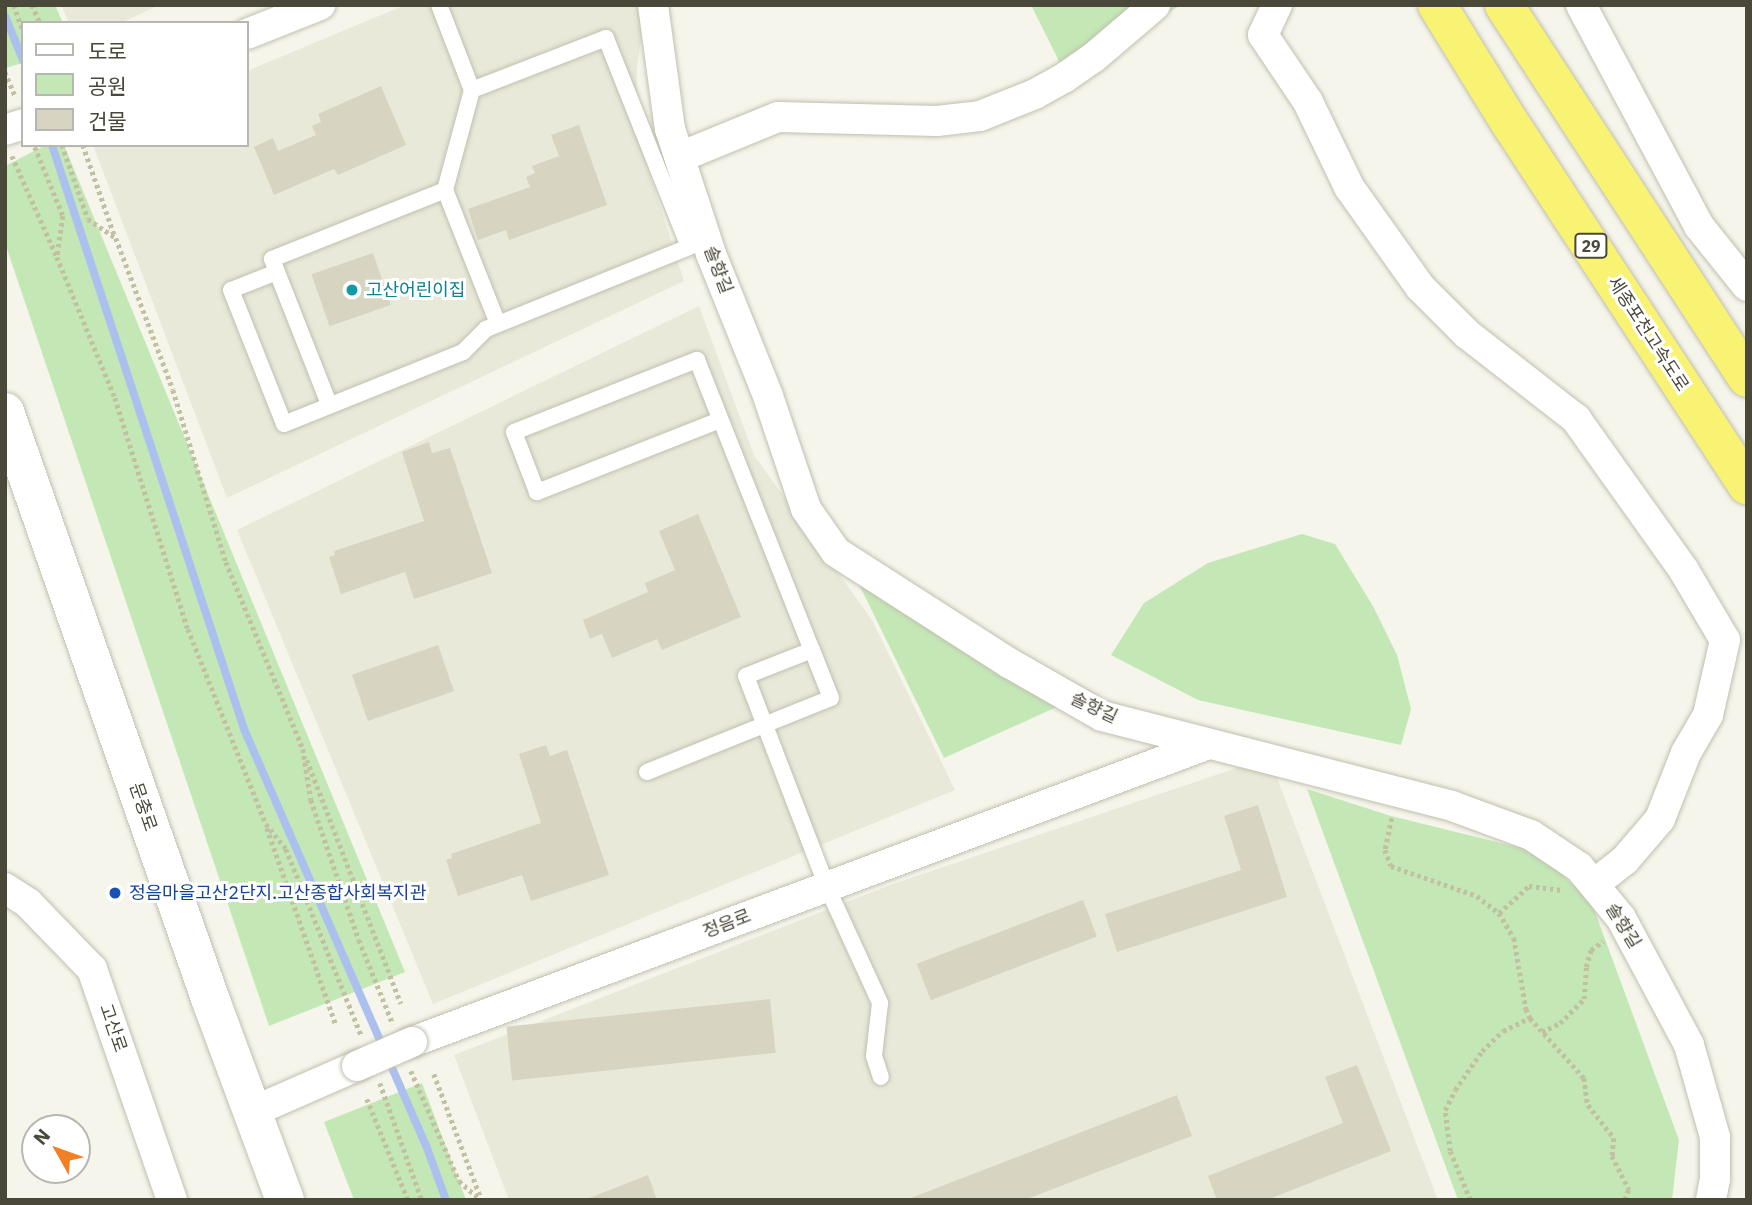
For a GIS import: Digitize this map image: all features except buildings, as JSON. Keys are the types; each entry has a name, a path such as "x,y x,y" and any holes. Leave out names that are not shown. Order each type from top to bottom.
{"highway":[{"name":"세종포천고속도로","path":"1437,5 1517,134 1747,485"},
{"path":"1504,5 1747,378"}],"street":[{"path":"248,34 320,5"},
{"name":"솔향길","path":"653,5 670,129 711,254 768,396 806,509 836,552 1009,663 1102,716 1206,745 1452,806 1531,835 1579,867 1621,918 1689,1045 1715,1138 1715,1179 1711,1200"},
{"path":"680,157 778,117 937,121 989,113 1035,94 1064,78 1154,5"},
{"path":"1278,5 1276,15 1263,35 1308,102 1349,187 1420,287 1467,334 1576,419 1676,558 1725,640 1708,715 1686,753 1660,819 1625,860 1594,884"},
{"path":"1581,5 1699,226 1747,286"},
{"name":"문충로","path":"5,412 285,1200"},
{"name":"정음로","path":"252,1112 405,1045 1206,745"},
{"name":"고산로","path":"5,888 28,903 92,969 172,1200"}],"lane":[{"path":"439,5 472,90 445,190 498,324"},
{"path":"276,271 231,290 284,424 463,352 486,329 689,247 606,38 472,90"},
{"path":"329,404 272,259 445,190"},
{"path":"647,772 831,698 812,650 720,420 696,360 514,432 537,492 720,420"},
{"path":"812,650 746,676 827,887 880,1003 874,1056 881,1077"}],"path":[{"path":"14,5 21,25"},
{"path":"32,5 39,21"},
{"path":"5,72 21,146"},
{"path":"21,147 57,257 115,398 188,629 266,824 337,1025"},
{"path":"36,147 63,216 57,257"},
{"path":"63,147 88,219 116,237"},
{"path":"84,147 173,390 226,562 303,750 401,1003"},
{"path":"303,750 311,800 359,940 405,1045 458,1181 481,1199"},
{"path":"1399,793 1385,850 1391,866 1477,896 1499,912 1514,938 1519,977 1530,1018 1584,1078 1588,1105 1614,1139 1612,1156 1629,1190 1625,1200"},
{"path":"266,824 286,849 422,1200"},
{"path":"1499,912 1529,886 1567,890 1594,884"},
{"path":"1542,1032 1560,1023 1584,999 1586,967 1591,950 1606,939"},
{"path":"1470,1200 1450,1151 1446,1110 1455,1090 1482,1051 1503,1031 1530,1018"},
{"path":"433,1073 481,1199"},
{"path":"367,1099 408,1200"}],"shaded area":[{"path":"61,5 159,5 125,21 68,21"},
{"path":"405,5 641,5 645,15 637,66 637,134 684,281 227,498 94,147 248,147 248,71"},
{"path":"699,306 754,455 872,620 955,790 433,1004 237,530"},
{"path":"1269,757 1438,1200 509,1200 454,1055 893,884"}],"green space":[{"path":"5,5 55,5 62,21 21,21 21,64 5,68"},
{"path":"1031,5 1181,5 1065,73"},
{"path":"42,147 65,147 405,972 269,1026 5,243 5,166"},
{"path":"1302,534 1335,544 1374,608 1397,655 1411,709 1401,745 1198,700 1111,655 1144,603 1208,563"},
{"path":"851,568 943,639 1061,705 944,758"},
{"path":"1307,789 1391,816 1537,852 1591,901 1679,1140 1672,1200 1458,1200"},
{"path":"422,1083 466,1200 354,1200 324,1122"}],"waterway":[{"path":"5,16 21,55"},
{"path":"53,147 244,729 427,1148 446,1200"}],"place":[{"name":"고산어린이집","path":"352,290"},
{"name":"정음마을고산2단지.고산종합사회복지관","path":"115,893"}]}
